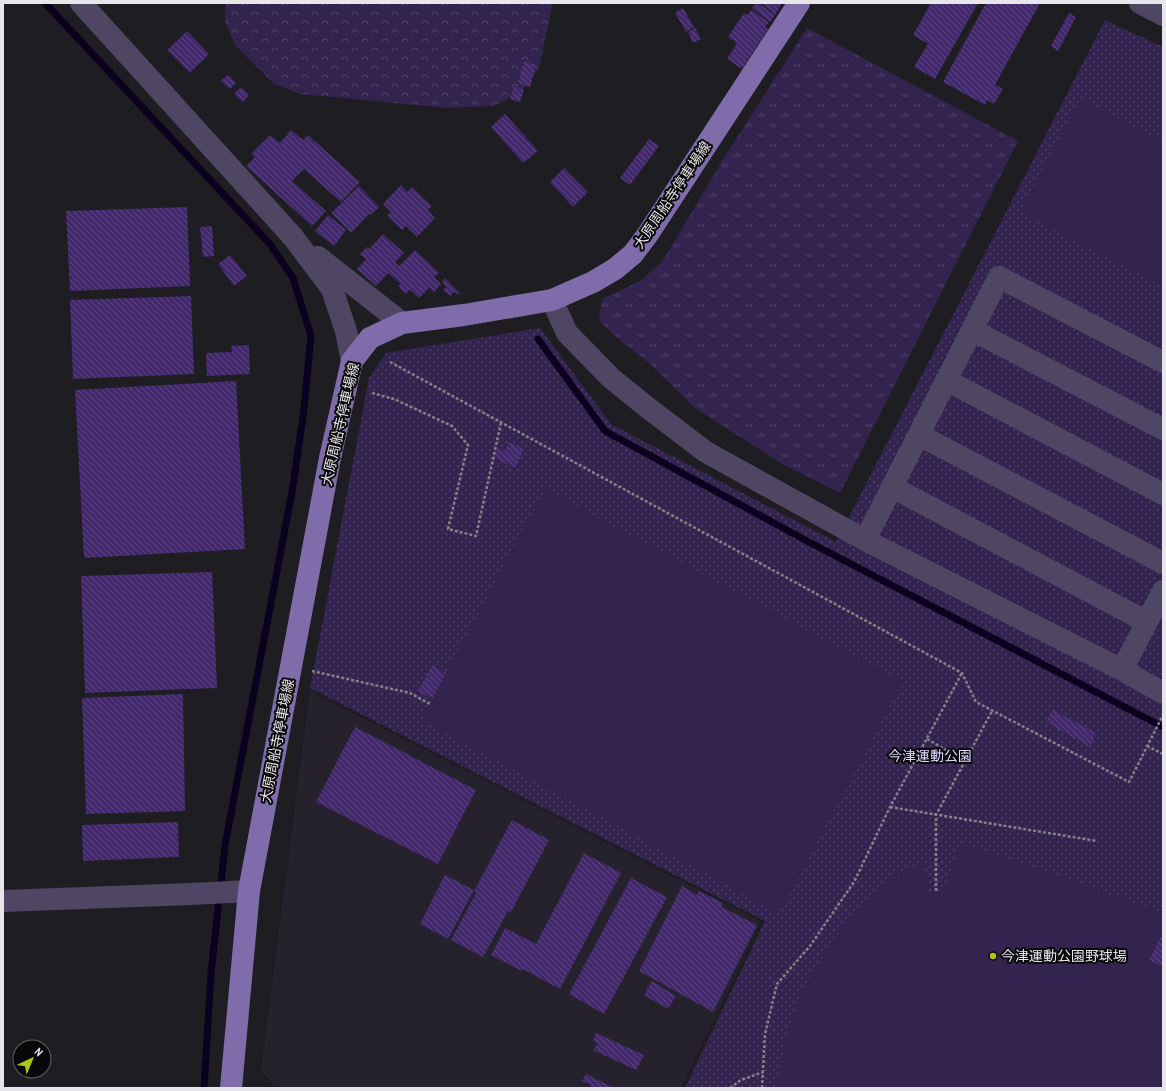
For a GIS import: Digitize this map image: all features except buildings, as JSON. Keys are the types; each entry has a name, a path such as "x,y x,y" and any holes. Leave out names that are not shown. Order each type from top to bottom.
{"main road":[{"name":"大原周船寺停車場線","path":"231,1088 249,891 330,458 352,361 370,338 402,323 464,315 552,300 593,282 615,270 633,254 648,234 799,3"}],"street":[{"path":"81,3 293,237 332,289 346,330 352,361"},
{"path":"1140,3 1163,15"},
{"path":"293,237 402,323"},
{"path":"865,540 999,277 1163,362"},
{"path":"552,300 566,333 611,378 706,452 865,540 1122,670 1163,693"},
{"path":"972,330 1163,429"},
{"path":"946,380 1163,494"},
{"path":"919,435 1163,563"},
{"path":"892,487 1147,622"},
{"path":"1122,670 1163,592"},
{"path":"3,901 249,891"}],"path":[{"path":"390,362 962,673 976,702 1129,782 1163,714"},
{"path":"372,393 394,400 452,426 468,445 448,529 476,536 501,423"},
{"path":"308,670 410,693 430,704"},
{"path":"762,1088 765,1034 777,984 810,946 854,882 890,807 962,673"},
{"path":"936,891 936,815 992,711"},
{"path":"927,739 965,761"},
{"path":"1147,746 1163,754"},
{"path":"890,807 1097,841"},
{"path":"730,1088 741,1080 763,1072"}],"shaded area":[{"path":"310,691 761,922 681,1088 275,1088 261,1071"}],"green space":[{"path":"225,3 553,3 539,68 522,91 494,106 447,108 300,94 273,83 235,45 225,21"},
{"name":"今津運動公園","path":"1105,20 1163,47 1163,1088 685,1088 765,921 310,688 369,378 386,353 540,328 611,424 836,542"},
{"path":"807,28 1018,141 840,493 779,462 695,408 649,363 615,336 599,320 602,299 640,281 662,262 724,158"},
{"path":"1080,98 1163,141 1163,287 1021,212"},
{"path":"545,489 903,682 779,913 421,720"},
{"name":"今津運動公園野球場","path":"960,844 1060,876 1163,913 1163,1088 776,1088 787,1034 799,1000 832,941 862,905 898,874 924,863 928,891 944,891"}],"waterway":[{"path":"45,3 270,244 293,278 311,336 303,417 292,492 225,845 211,973 204,1088"},
{"path":"538,339 605,431 807,541 1163,727"}],"place":[{"name":"今津運動公園野球場","path":"993,956"}]}
